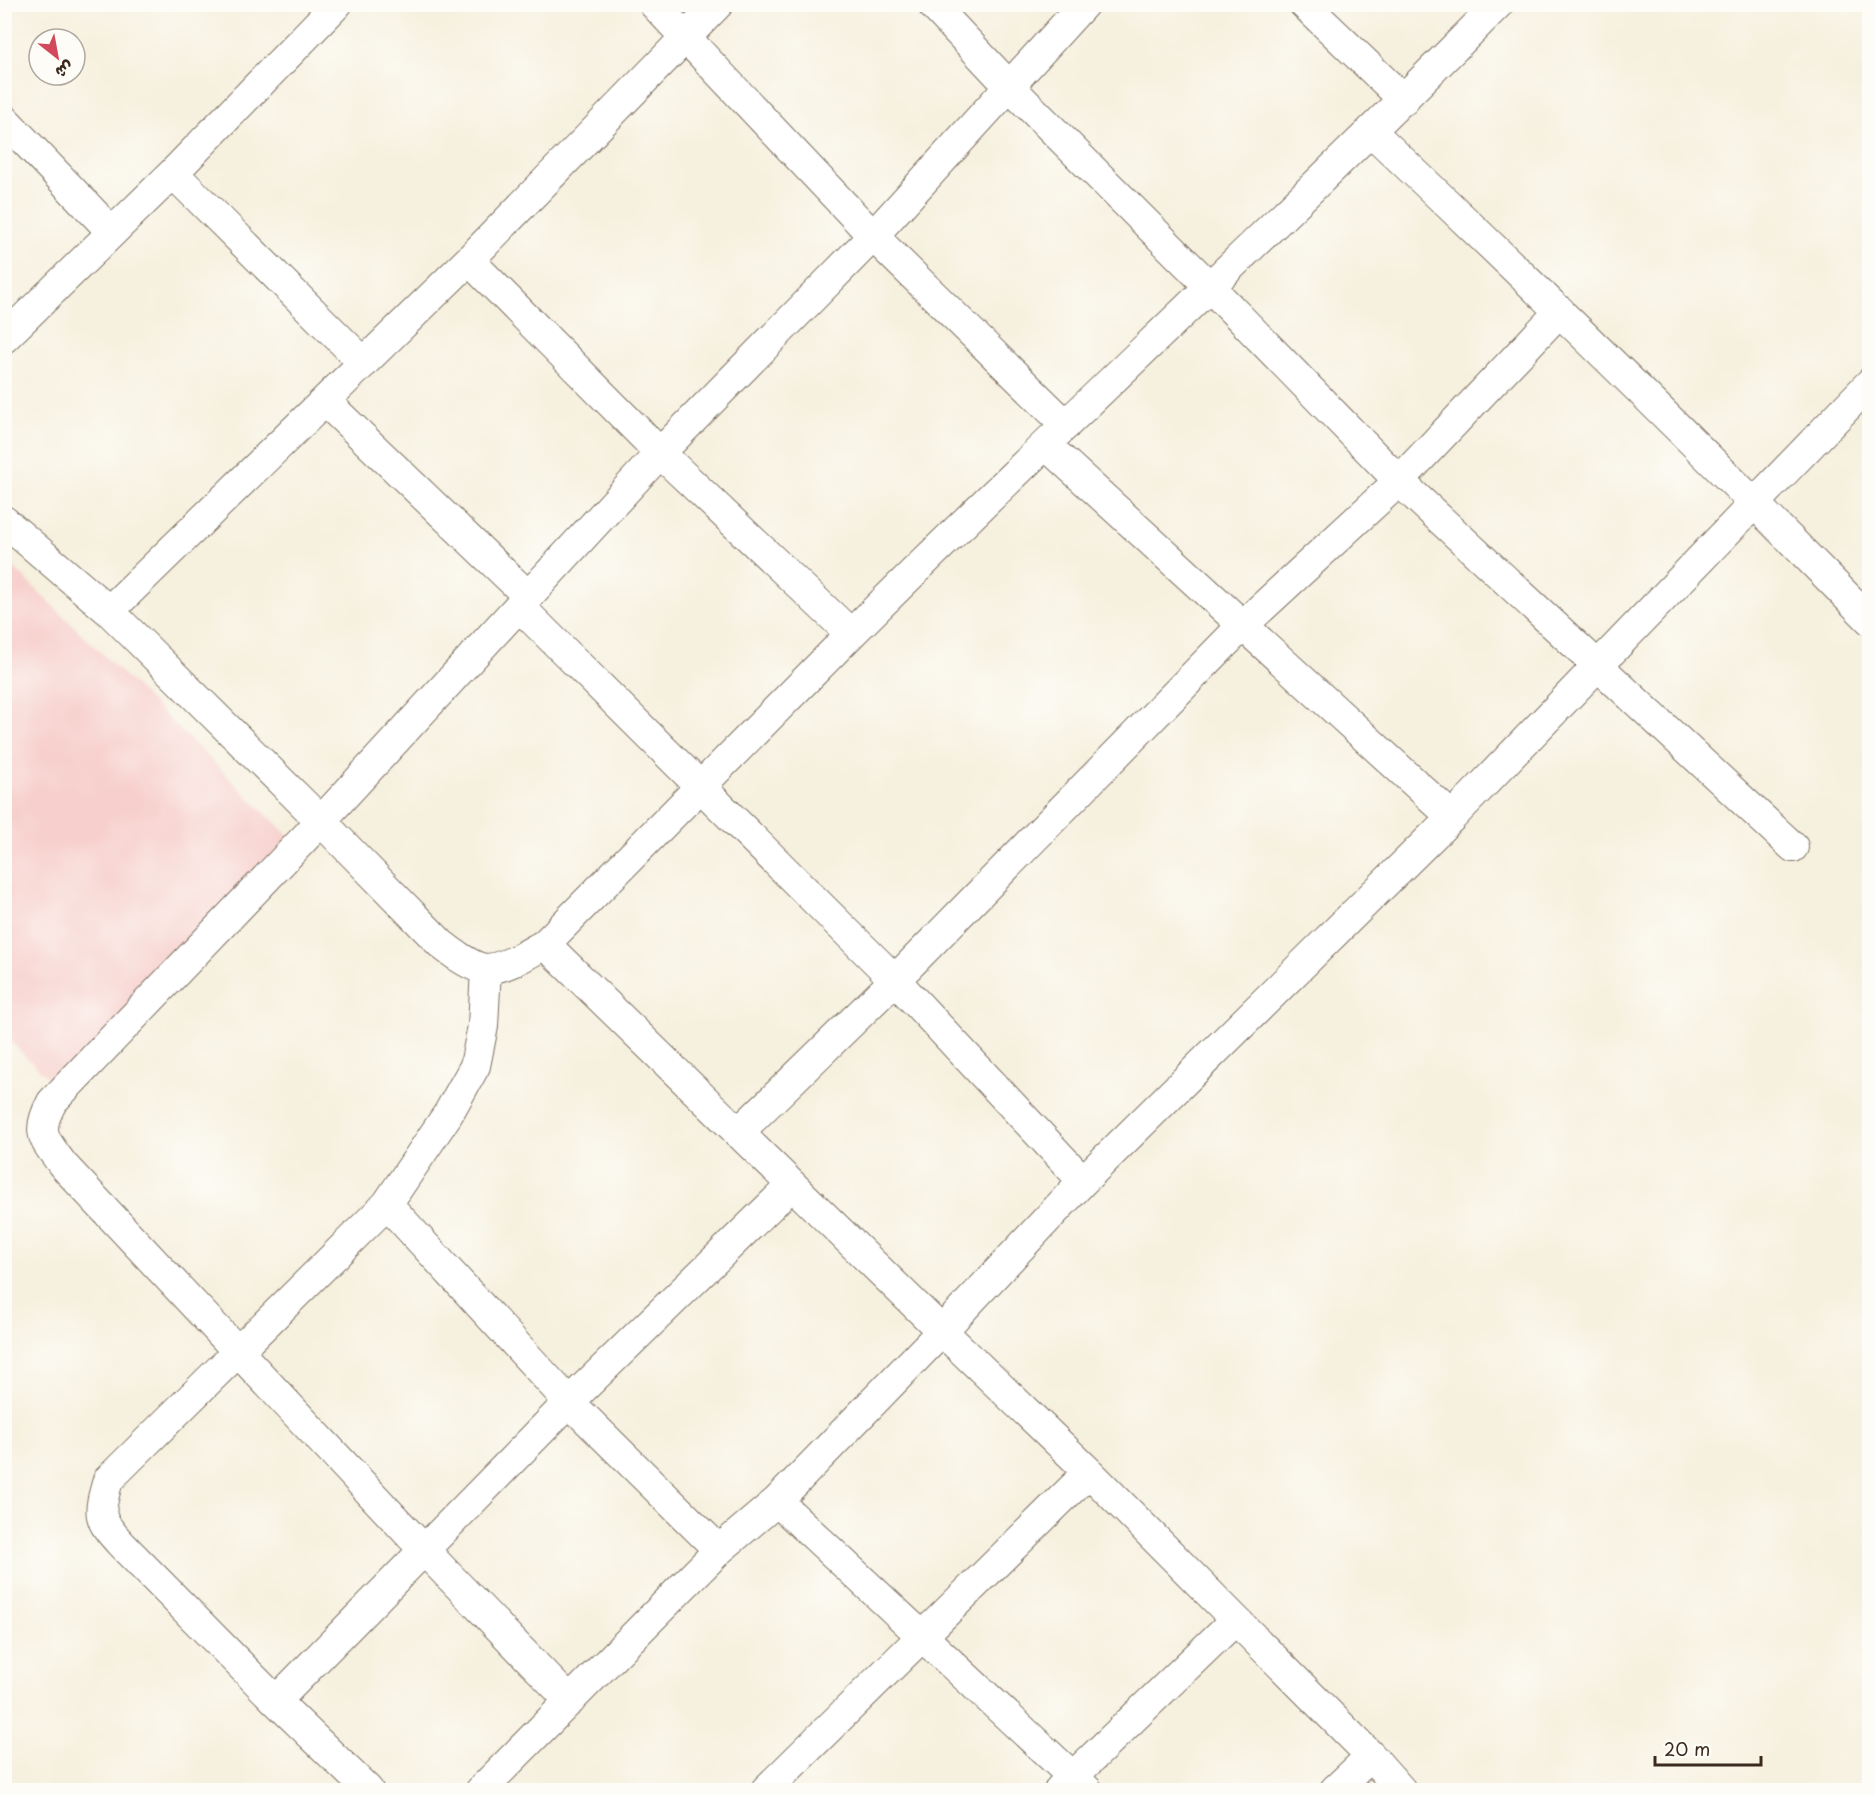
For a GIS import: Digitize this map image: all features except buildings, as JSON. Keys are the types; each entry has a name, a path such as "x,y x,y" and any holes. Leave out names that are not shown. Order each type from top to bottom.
{"street":[{"path":"4,338 173,173 337,4"},
{"path":"654,4 873,236 1056,435 1242,626 1452,817"},
{"path":"109,611 469,260 718,4"},
{"path":"932,4 1010,87 1399,481 1793,847"},
{"path":"570,1701 424,1550 63,1166 43,1137 44,1117 52,1102 321,821 660,453 873,236 1084,4"},
{"path":"1304,4 1404,100"},
{"path":"4,521 109,611 321,821 441,944 458,957 486,969 517,961 545,944 851,634 1209,286 1372,132 1498,4"},
{"path":"4,119 112,232"},
{"path":"1372,132 1560,311 1755,503 1869,620"},
{"path":"173,173 364,363"},
{"path":"469,260 660,453 851,634"},
{"path":"738,1133 895,980 1242,626 1399,481 1560,311"},
{"path":"481,1791 719,1550 777,1501 1083,1182 1452,817 1869,383"},
{"path":"325,401 523,601 702,787 895,980 1083,1182"},
{"path":"545,944 1089,1472 1371,1756 1401,1791"},
{"path":"368,1791 276,1701 104,1525 100,1505 108,1480 387,1204 448,1114 475,1066 483,1026 486,969"},
{"path":"276,1701 569,1402 792,1185"},
{"path":"387,1204 569,1402 719,1550"},
{"path":"766,1791 1089,1472"},
{"path":"777,1501 923,1637 1073,1786 1234,1620"},
{"path":"1335,1791 1371,1756"}],"shaded area":[{"path":"4,558 305,852 66,1096 5,1036"}]}
